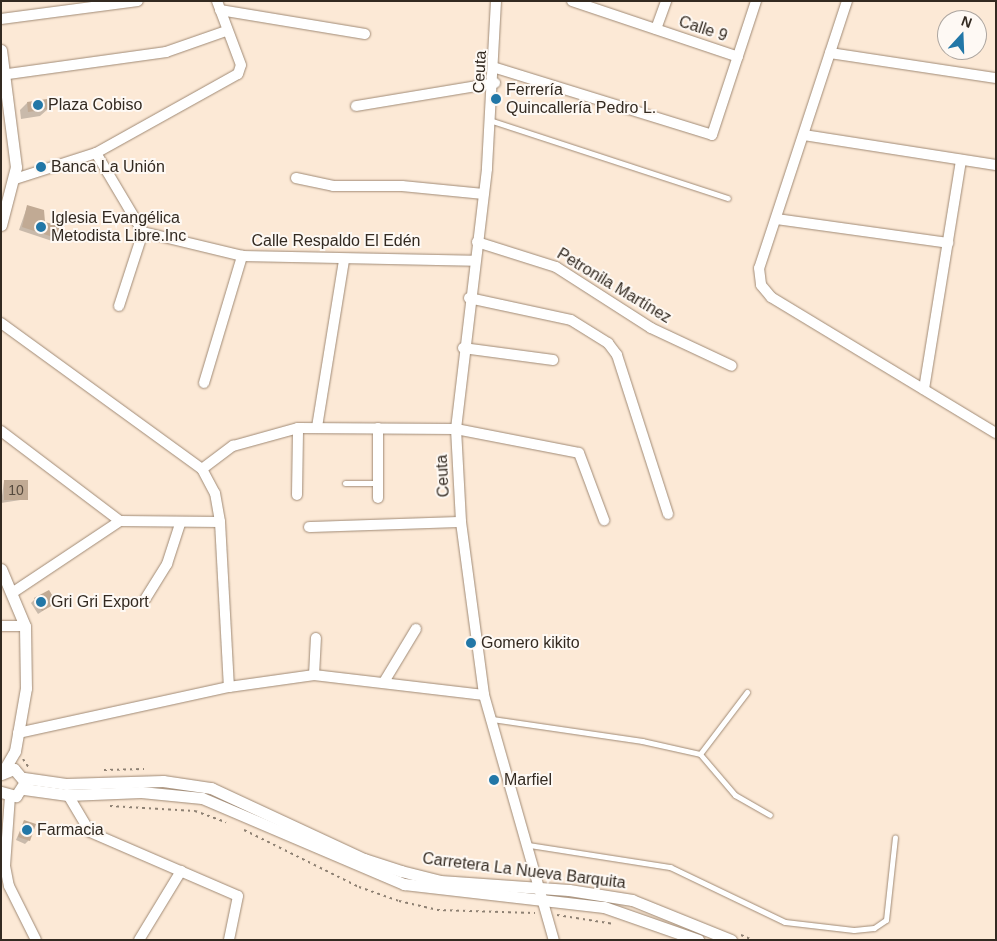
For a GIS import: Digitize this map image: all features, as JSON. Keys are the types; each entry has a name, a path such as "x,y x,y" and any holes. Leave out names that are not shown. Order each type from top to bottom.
{"street":[{"path":"1,19 138,1"},
{"name":"Ceuta","path":"496,1 496,68 492,121 463,348 456,429 461,522 484,695 529,845 542,894 545,914 554,940"},
{"path":"656,29 666,1"},
{"path":"496,68 709,135 714,132 756,1"},
{"path":"847,1 759,268 761,285 771,297 996,434"},
{"name":"Calle 9","path":"576,2 738,57"},
{"path":"15,180 96,152 238,74 242,65 226,31 219,6 365,34"},
{"path":"4,74 166,52 226,31"},
{"path":"1,50 14,130 15,180 6,197 1,225"},
{"path":"830,53 996,78"},
{"path":"356,106 495,83"},
{"path":"1,133 14,130"},
{"path":"804,135 996,165"},
{"path":"96,152 143,232 119,306"},
{"path":"924,389 961,160"},
{"path":"296,178 333,186 402,186 484,194"},
{"path":"776,219 948,243"},
{"name":"Calle Respaldo El Edén","path":"143,232 242,256 344,260 391,256 474,261"},
{"name":"Petronila Martínez","path":"476,242 556,267 651,328 732,366"},
{"path":"204,383 242,256"},
{"path":"317,427 344,260"},
{"path":"469,298 570,320 608,343 617,355 668,514"},
{"path":"1,323 202,469 215,493 220,522 230,687"},
{"path":"463,348 553,360"},
{"path":"297,495 298,428"},
{"path":"202,469 233,446 298,428 456,429 578,453 604,520"},
{"path":"378,428 378,498"},
{"path":"1,431 120,521 180,524 220,522"},
{"path":"12,593 120,521"},
{"path":"309,528 461,522"},
{"path":"144,601 167,564 180,524"},
{"path":"1,569 24,626 26,688 16,754 26,779"},
{"path":"1,626 24,626"},
{"path":"384,682 416,628"},
{"path":"314,675 316,638"},
{"path":"18,733 230,687 314,675 484,695"},
{"path":"2,773 16,754"},
{"path":"2,773 14,770 26,779"},
{"path":"26,779 6,794 5,887 36,940"},
{"name":"Carretera La Nueva Barquita","path":"26,779 68,796 141,792 202,798 404,884 451,892 542,894 632,900 732,936"},
{"name":"Carretera La Nueva Barquita","path":"26,779 66,784 188,783 211,788 364,859 401,871 440,881 542,894 627,913 698,940"},
{"path":"68,796 90,832 239,898 229,940"},
{"path":"139,940 181,871"}],"lane":[{"path":"492,121 728,198"},
{"path":"345,483 378,483"},
{"path":"700,754 747,692"},
{"path":"492,719 642,741 700,754 735,795 770,814"},
{"path":"529,845 670,867 785,922 854,930 874,928 886,920 895,837"}],"path":[{"path":"16,754 25,759 26,779"},
{"path":"99,771 151,769"},
{"path":"106,806 195,811 234,824"},
{"path":"242,829 359,887 398,901 437,910 545,914 623,926"},
{"path":"537,875 628,888"},
{"path":"732,936 754,940"}],"building":[{"name":"Plaza Cobiso","path":"47,99 49,109 28,112 27,102"},
{"name":"Iglesia Evangélica Metodista Libre.Inc","path":"27,205 44,210 45,222 60,226 56,238 22,227"},
{"path":"4,480 28,480 28,500 4,500"},
{"path":"49,590 57,603 42,611 34,598"},
{"name":"Farmacia","path":"24,820 36,824 30,841 18,837"}],"place":[{"name":"Ferrería Quincallería Pedro L.","path":"496,99"},
{"name":"Plaza Cobiso","path":"38,105"},
{"name":"Banca La Unión","path":"41,167"},
{"name":"Iglesia Evangélica Metodista Libre.Inc","path":"41,227"},
{"name":"Gri Gri Export","path":"41,602"},
{"name":"Gomero kikito","path":"471,643"},
{"name":"Marfiel","path":"494,780"},
{"name":"Farmacia","path":"27,830"}]}
